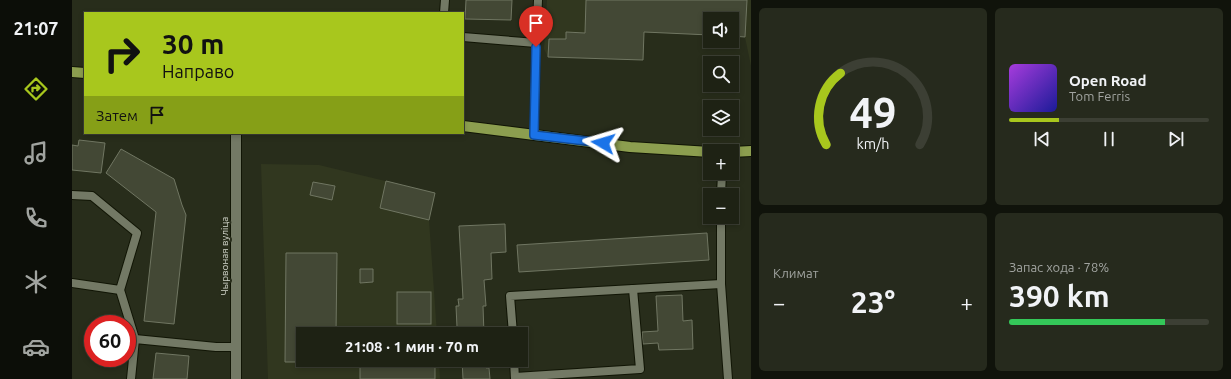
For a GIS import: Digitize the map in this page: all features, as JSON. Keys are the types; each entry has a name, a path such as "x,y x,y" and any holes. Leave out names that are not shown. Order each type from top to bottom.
{"main road":[{"path":"72,72 84,73"},
{"path":"464,126 630,147 703,152"},
{"path":"739,152 751,151"}],"street":[{"name":"Чырвоная вуліца","path":"236,134 236,379"}],"lane":[{"path":"444,12 445,0"},
{"path":"534,135 538,0"},
{"path":"464,37 536,43"},
{"path":"72,195 92,196 137,233 120,290 128,315"},
{"path":"721,224 721,284 728,379"},
{"path":"72,283 120,290"},
{"path":"512,327 510,296 721,284"},
{"path":"514,367 515,378 640,369 633,289"},
{"path":"136,339 216,347 235,347"},
{"path":"131,379 132,367"}],"shaded area":[{"path":"547,0 751,0 751,66 745,37 739,37 739,12 703,12 703,35 644,32 643,60 548,57 544,49"},
{"path":"261,164 319,165 435,193 429,220 437,327 296,327 296,367 439,367 440,379 268,379"}],"building":[{"path":"466,0 512,0 511,20 465,19"},
{"path":"586,0 747,0 745,37 739,37 739,12 703,12 703,35 644,32 643,60 548,57 549,39 566,39 566,32 585,33"},
{"path":"79,140 105,143 101,173 72,170 72,145 78,146"},
{"path":"121,149 174,179 186,215 174,324 144,321 156,212 106,173"},
{"path":"386,181 435,193 429,220 380,208"},
{"path":"313,182 335,186 332,200 310,195"},
{"path":"505,224 506,252 491,253 492,279 484,280 486,306 483,306 484,327 457,327 456,306 459,306 458,299 463,299 459,226"},
{"path":"707,233 709,260 519,272 517,245"},
{"path":"286,253 337,253 336,327 296,327 296,362 285,362"},
{"path":"360,269 373,269 373,282 360,283"},
{"path":"397,292 431,292 431,324 397,324"},
{"path":"682,295 683,321 692,320 693,349 659,350 658,343 643,344 642,332 658,331 656,296"},
{"path":"156,353 189,356 187,379 153,379"},
{"path":"360,367 435,367 435,379 360,379"},
{"path":"462,367 489,368 490,379 463,379"}],"route":[{"path":"536,47 534,135 603,143"}]}
